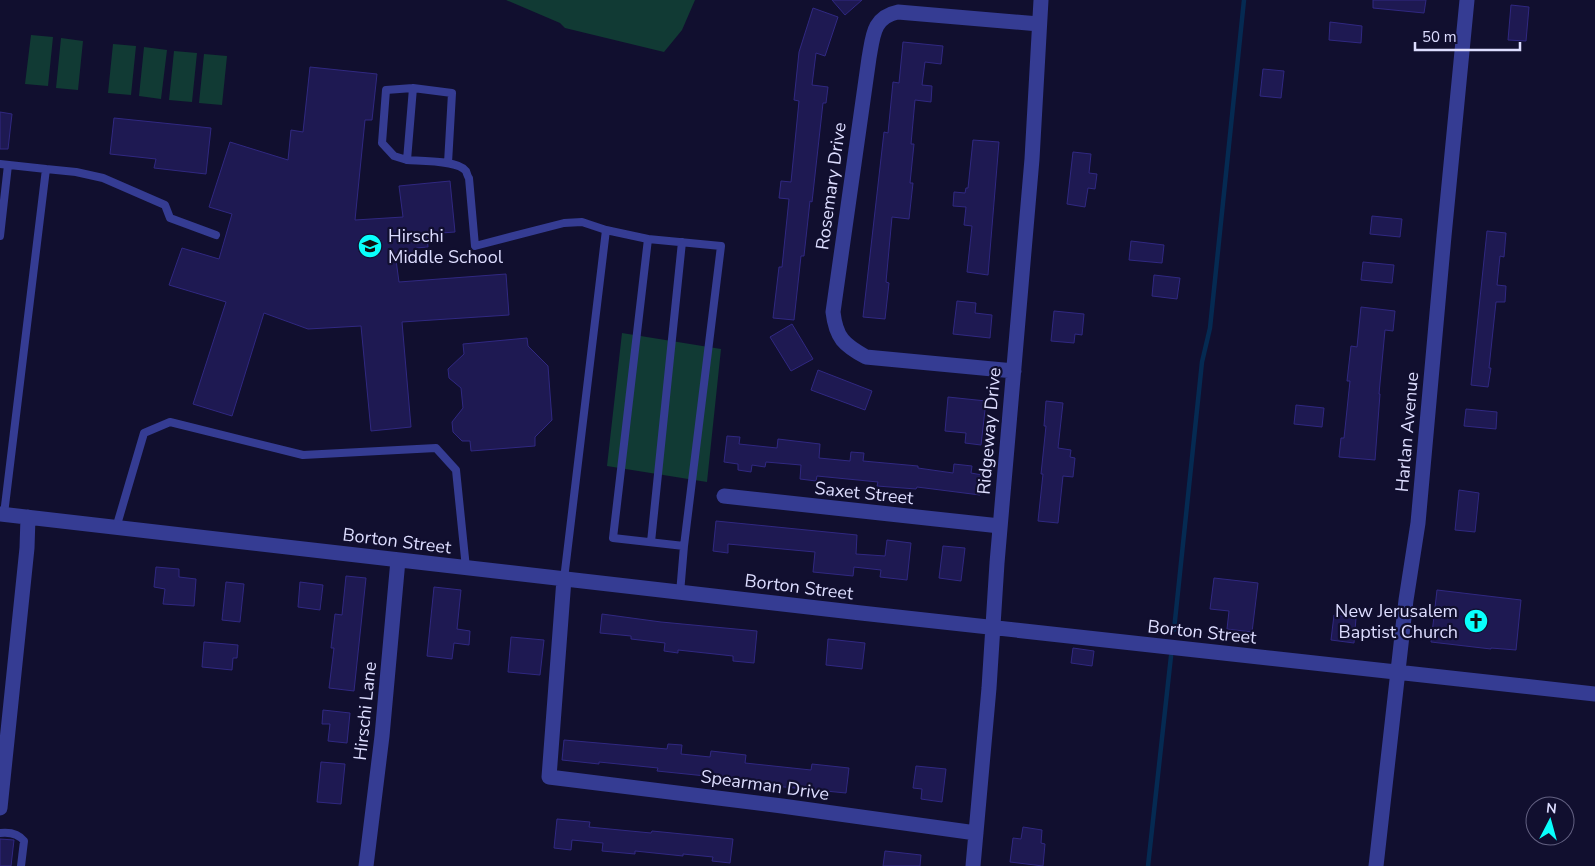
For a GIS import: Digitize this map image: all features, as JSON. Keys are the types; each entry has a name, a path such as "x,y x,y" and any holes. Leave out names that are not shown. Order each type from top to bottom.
{"street":[{"name":"Ridgeway Drive","path":"973,866 1032,159 1041,0"},
{"name":"Harlan Avenue","path":"1376,866 1406,600 1418,523 1467,0"},
{"name":"Rosemary Drive","path":"1014,371 866,357 851,349 842,341 834,327 833,312 868,58 873,33 878,24 888,14 898,12 1039,24"},
{"name":"Saxet Street","path":"724,496 1000,526"},
{"name":"Borton Street","path":"2,514 466,568 1595,694"},
{"path":"0,808 25,567 28,518"},
{"name":"Hirschi Lane","path":"366,866 382,736 398,560"},
{"name":"Spearman Drive","path":"564,579 549,777 782,806 976,833"}],"lane":[{"path":"406,160 412,88"},
{"path":"448,163 452,93 412,88 386,90 382,143 394,156 406,160 448,163 460,166 466,171 469,178 475,246 564,223 582,222 606,230 648,239 721,246 680,592"},
{"path":"0,236 4,165 76,172 103,178 165,205 170,218 216,235"},
{"path":"2,514 46,170"},
{"path":"564,579 606,230"},
{"path":"648,239 613,538 684,546"},
{"path":"651,542 682,242"},
{"path":"116,528 144,433 170,422 303,455 436,448 456,470 466,568"},
{"path":"0,833 11,833 22,838 24,841 21,866"}],"green space":[{"path":"506,0 695,0 682,30 664,52 565,28 560,23"},
{"path":"31,35 53,37 48,86 25,84"},
{"path":"61,38 83,41 78,90 56,88"},
{"path":"113,44 136,46 131,95 108,93"},
{"path":"144,47 167,50 161,99 139,96"},
{"path":"174,51 197,53 192,102 169,100"},
{"path":"204,54 227,56 222,105 199,103"},
{"path":"622,333 721,349 707,482 607,466"}],"building":[{"path":"832,0 862,0 845,15"},
{"path":"1373,0 1426,0 1424,13 1373,8"},
{"path":"1511,5 1529,7 1526,41 1508,40"},
{"path":"813,8 838,17 825,56 816,53 812,85 828,87 826,103 823,103 812,202 810,201 804,256 801,256 794,320 773,318 779,267 782,267 789,199 779,198 781,181 791,182 799,101 794,100 799,52"},
{"path":"1330,22 1362,26 1361,43 1329,40"},
{"path":"903,42 943,46 941,64 925,62 922,85 932,86 931,102 915,100 911,144 914,144 910,183 913,183 909,219 892,217 886,282 889,283 885,319 863,317 884,132 888,133 893,82 899,83"},
{"path":"310,67 377,74 372,120 365,120 355,220 403,217 399,186 450,181 455,232 427,234 428,247 416,248 418,258 396,260 399,282 506,274 509,315 402,322 411,427 371,431 361,326 308,329 264,313 232,416 193,404 226,302 169,285 182,248 219,259 232,214 209,207 230,142 288,160 291,130 303,132"},
{"path":"1263,69 1284,71 1281,98 1260,96"},
{"path":"0,112 12,114 8,149 0,149"},
{"path":"114,118 211,128 206,174 154,168 156,159 110,154"},
{"path":"973,140 999,142 988,275 967,272 972,226 964,225 966,207 953,206 954,192 965,193 966,188 968,188"},
{"path":"1073,152 1091,154 1089,173 1097,174 1095,189 1088,188 1085,207 1067,204"},
{"path":"1372,216 1402,219 1400,237 1370,234"},
{"path":"1487,231 1506,233 1504,257 1500,256 1497,285 1506,286 1505,302 1496,302 1488,387 1471,385"},
{"path":"1131,241 1164,245 1162,263 1129,260"},
{"path":"1363,262 1394,265 1392,283 1361,280"},
{"path":"1154,275 1180,278 1177,299 1152,296"},
{"path":"957,301 976,303 975,313 992,315 990,338 953,334"},
{"path":"1361,307 1395,311 1393,331 1385,330 1375,460 1339,457 1341,438 1344,438 1350,381 1347,381 1351,346 1357,347"},
{"path":"1054,311 1084,314 1082,335 1075,334 1074,343 1051,341"},
{"path":"792,324 813,359 791,371 770,337"},
{"path":"527,338 528,346 548,366 552,420 535,437 535,446 471,451 470,441 462,441 453,432 452,422 463,408 461,388 449,378 448,369 464,354 463,344"},
{"path":"818,370 872,391 865,410 811,390"},
{"path":"948,397 986,401 981,445 965,443 966,433 945,431"},
{"path":"1046,401 1063,403 1058,448 1071,450 1070,457 1075,458 1073,477 1063,476 1058,523 1038,521 1043,474 1041,474 1046,426 1044,426"},
{"path":"1296,405 1324,408 1322,427 1294,424"},
{"path":"1466,409 1497,412 1496,429 1464,426"},
{"path":"727,436 740,437 739,444 777,448 778,439 820,444 819,458 850,461 851,452 864,453 863,461 918,466 918,468 953,473 954,464 972,466 971,473 982,475 980,495 917,487 916,489 877,486 878,482 817,476 816,481 800,479 801,465 766,462 765,467 752,465 751,472 738,470 738,464 724,462"},
{"path":"1459,490 1479,493 1475,532 1455,530"},
{"path":"716,521 857,535 856,554 885,556 887,540 911,543 907,580 880,577 881,570 854,567 853,576 813,572 815,552 728,544 728,553 713,551"},
{"path":"943,546 965,548 961,581 939,578"},
{"path":"156,567 179,569 179,577 196,579 194,606 163,604 165,589 154,587"},
{"path":"346,576 366,578 354,691 329,688 334,648 331,648 335,614 342,615"},
{"path":"1214,578 1258,583 1252,632 1227,629 1229,611 1210,609"},
{"path":"226,582 244,584 240,622 222,620"},
{"path":"300,582 323,585 320,610 298,607"},
{"path":"434,587 461,590 457,629 470,631 469,645 454,643 452,659 427,656"},
{"name":"New Jerusalem Baptist Church","path":"1437,590 1521,600 1516,650 1431,642"},
{"path":"602,614 661,622 757,631 754,663 733,661 733,656 678,650 678,653 664,651 665,643 631,639 631,636 600,633"},
{"path":"1334,615 1356,618 1354,643 1331,640"},
{"path":"511,637 544,640 540,675 508,672"},
{"path":"828,639 865,643 862,669 826,665"},
{"path":"204,642 238,645 237,658 233,658 232,670 202,667"},
{"path":"1073,648 1094,651 1092,666 1071,663"},
{"path":"323,710 350,713 347,743 328,741 330,724 322,724"},
{"path":"564,740 667,749 668,744 682,745 681,754 710,757 711,751 746,755 745,763 811,770 812,764 849,768 846,793 764,785 764,782 657,771 658,768 562,760"},
{"path":"321,762 345,764 341,804 317,802"},
{"path":"916,766 946,769 942,802 921,799 922,789 913,788"},
{"path":"557,819 590,822 589,827 733,839 730,863 712,861 713,857 683,854 683,856 635,851 635,854 602,851 603,843 572,840 571,850 554,848"},
{"path":"1023,827 1042,830 1041,843 1045,844 1043,866 1010,862 1013,838 1021,839"},
{"path":"0,839 14,840 11,866 0,866"},
{"path":"885,851 921,855 920,866 883,866"}],"waterway":[{"path":"1174,630 1202,362 1210,328 1244,0"},
{"path":"1148,866 1171,656"}],"place":[{"name":"Hirschi Middle School","path":"370,246"},
{"name":"New Jerusalem Baptist Church","path":"1476,621"}]}
